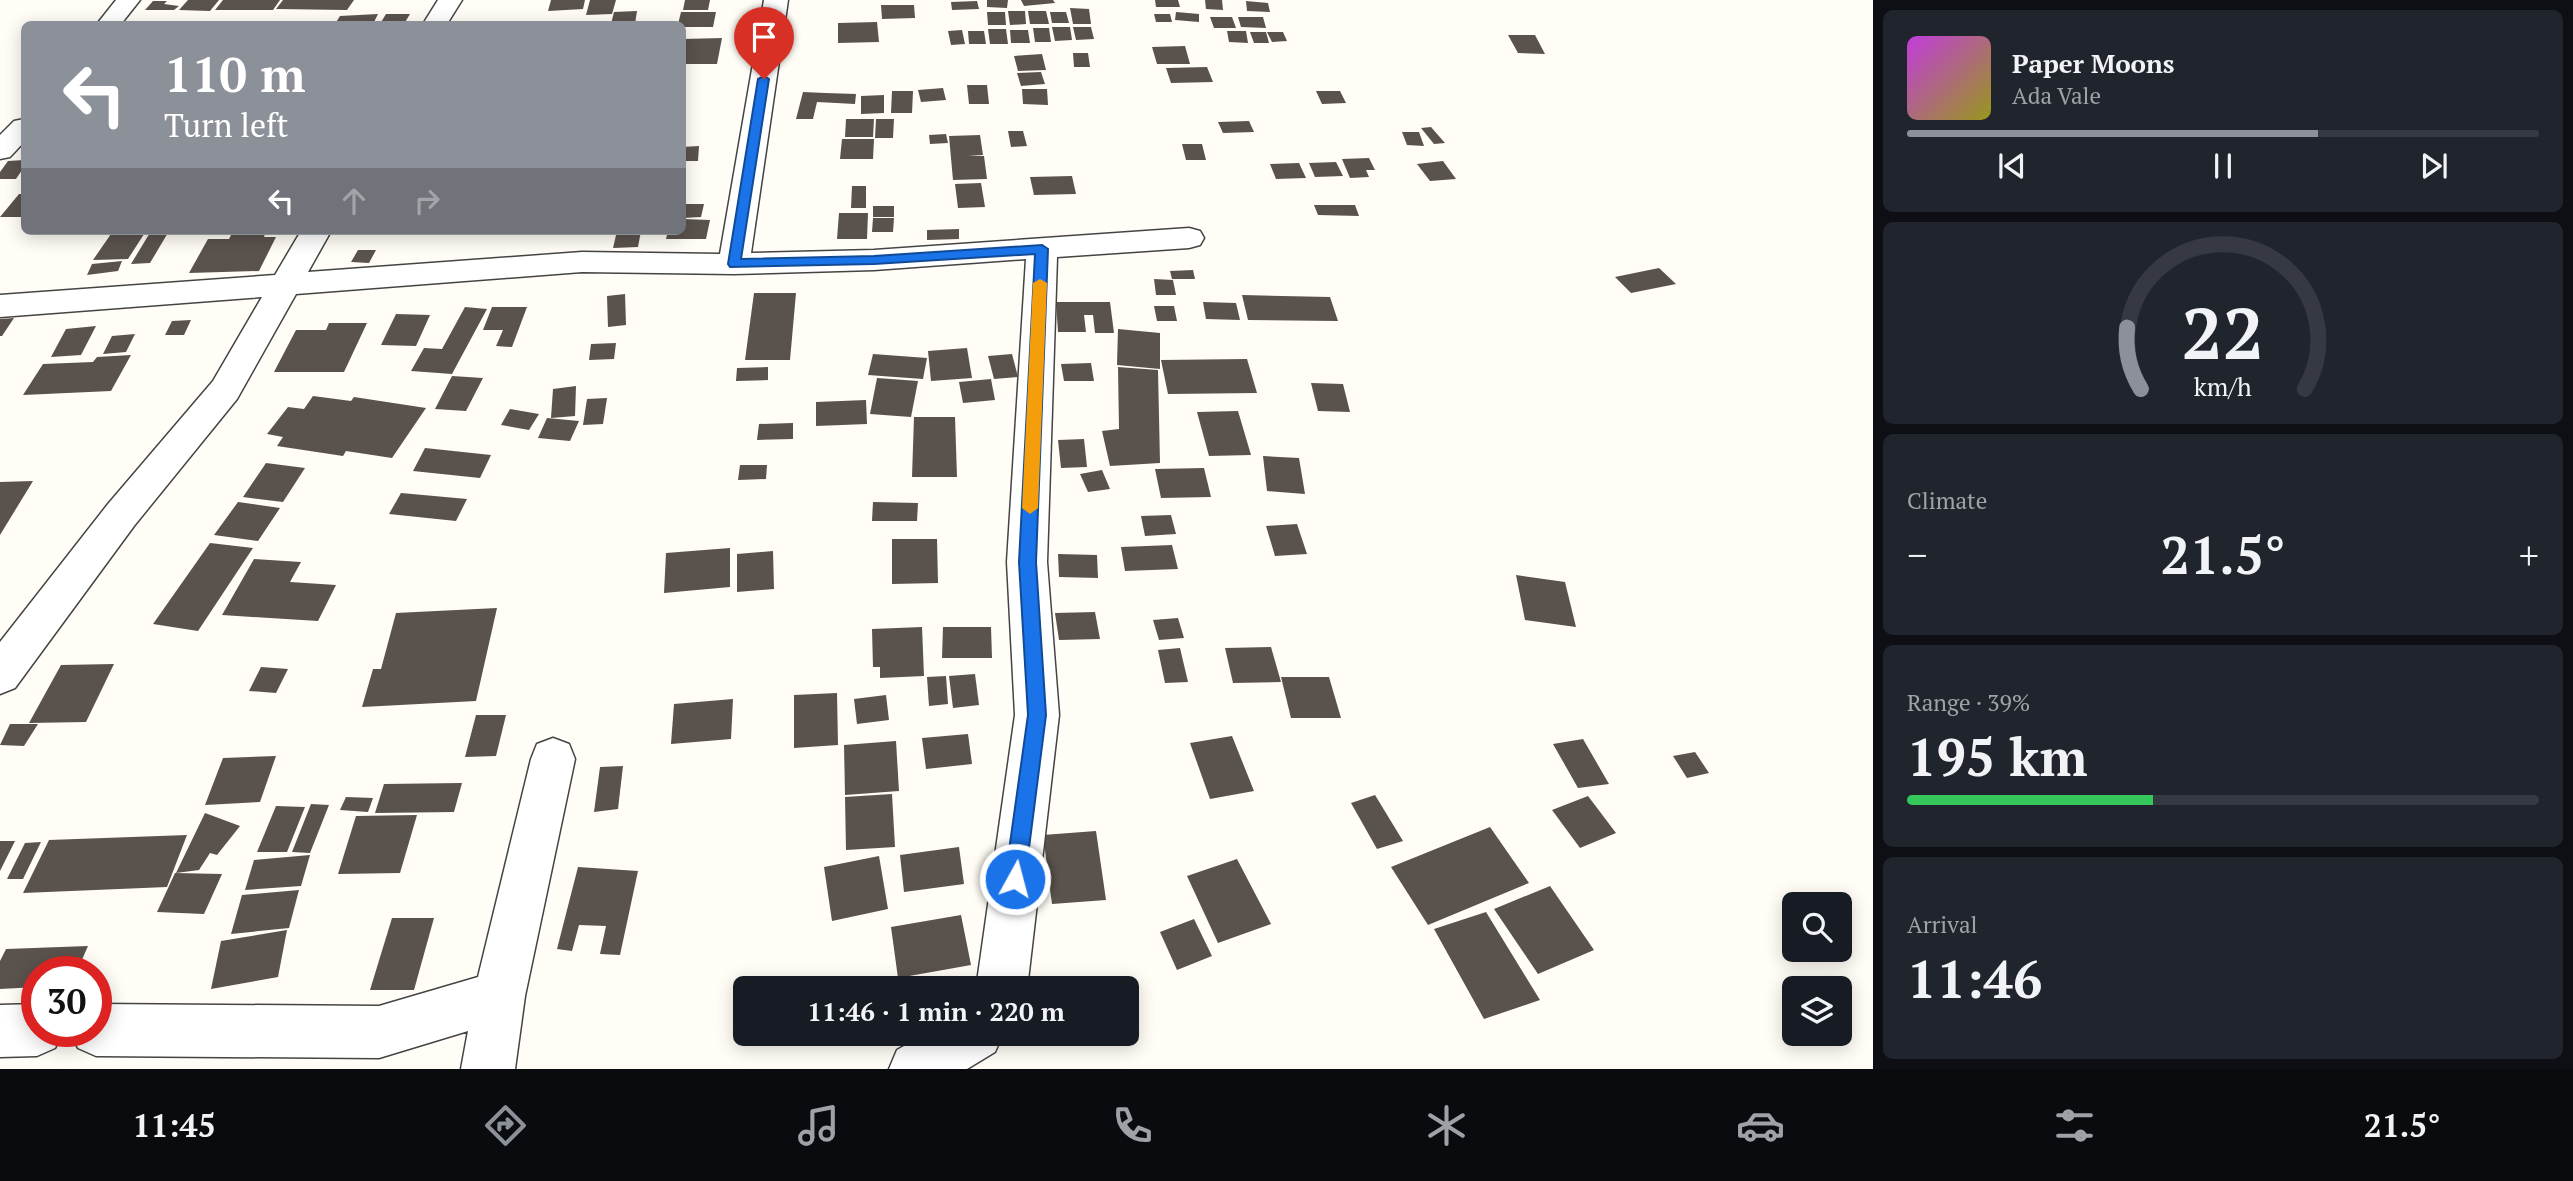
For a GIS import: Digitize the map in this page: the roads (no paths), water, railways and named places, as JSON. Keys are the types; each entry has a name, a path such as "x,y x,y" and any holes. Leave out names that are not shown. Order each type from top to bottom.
{"street":[{"path":"111,21 128,0"},
{"path":"437,21 450,0"},
{"path":"734,264 776,0"},
{"path":"0,151 21,130"},
{"path":"0,674 121,515 225,390 314,235"},
{"path":"0,306 287,282 582,262 734,264 874,260 1189,238"},
{"path":"1002,976 1037,715 1027,562 1042,249"},
{"path":"488,1069 499,996 553,759"},
{"path":"112,1030 379,1032 499,996"},
{"path":"0,1031 21,1030"},
{"path":"916,1069 956,1046"}]}
